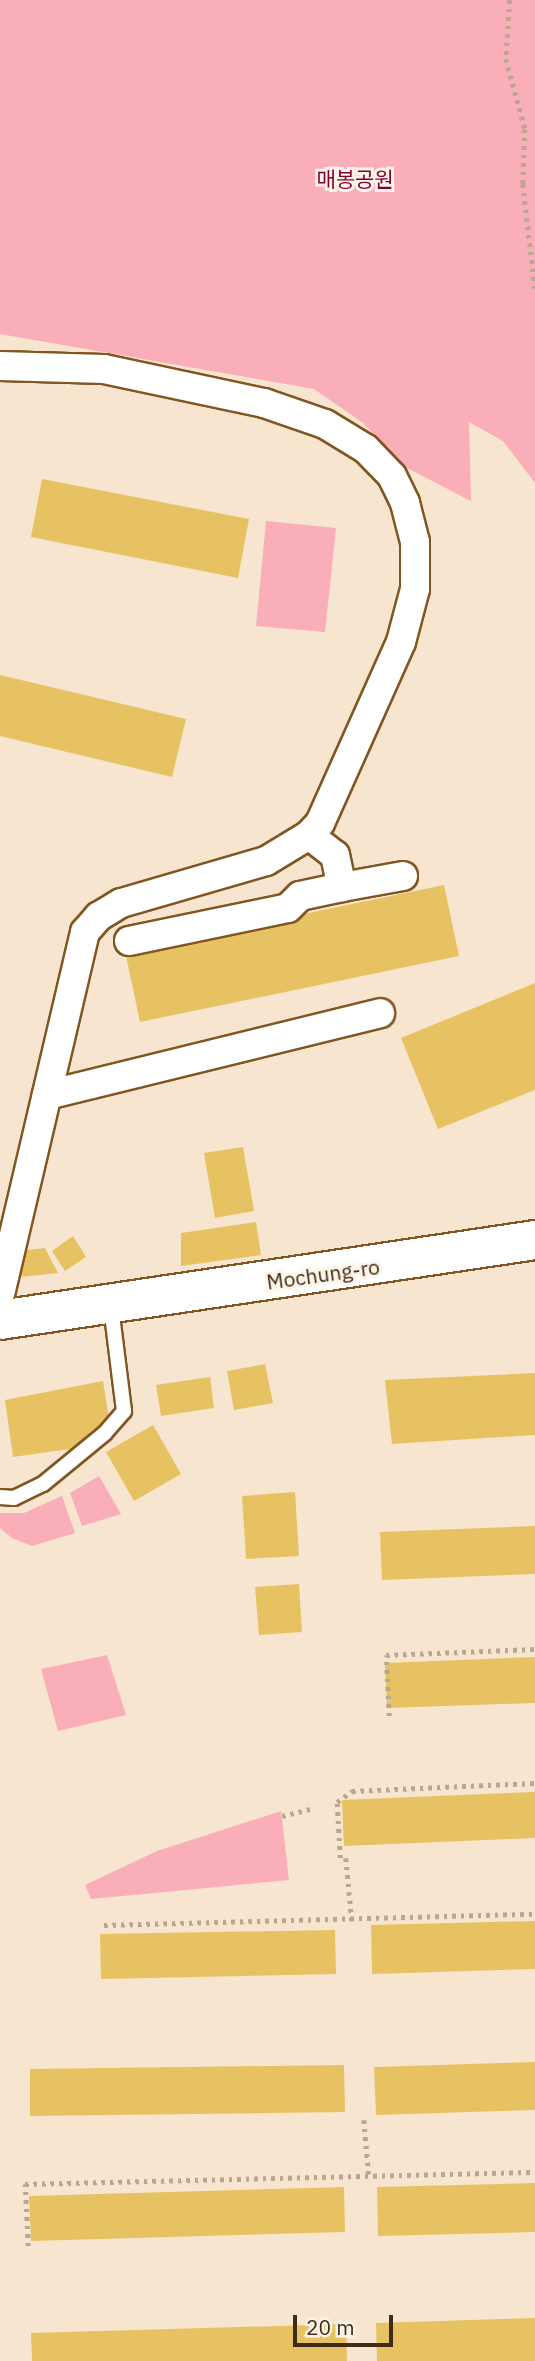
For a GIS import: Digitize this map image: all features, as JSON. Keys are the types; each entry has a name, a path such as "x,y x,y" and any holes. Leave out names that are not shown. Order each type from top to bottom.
{"main road":[{"name":"Mochung-ro","path":"0,1320 535,1240"}],"street":[{"path":"0,366 104,369 264,404 325,424 366,449 392,476 405,503 415,542 415,589 401,642 320,823 309,835 266,861 121,903 99,916 85,932 0,1293"},
{"path":"309,835 335,855 342,887"},
{"path":"129,941 288,908 300,896 403,876"},
{"path":"47,1095 380,1013"}],"lane":[{"path":"0,1497 14,1498 43,1484 105,1433 124,1411 111,1304"}],"path":[{"path":"510,0 506,60 525,129 523,184 535,288"},
{"path":"389,1716 386,1654 535,1649"},
{"path":"352,1921 337,1813 341,1795 352,1791 535,1783"},
{"path":"282,1816 310,1809"},
{"path":"104,1925 352,1921 535,1914"},
{"path":"364,2120 369,2176"},
{"path":"27,2246 25,2184 535,2172"}],"green space":[{"name":"매봉공원","path":"0,0 535,0 535,483 503,441 469,422 471,501 405,467 363,423 314,389 0,334"},
{"path":"266,521 336,528 325,632 256,626"},
{"path":"99,1476 121,1514 82,1526 70,1493"},
{"path":"62,1496 75,1533 32,1546 12,1538 0,1528 0,1513 24,1513"},
{"path":"107,1655 126,1715 58,1731 41,1669"},
{"path":"281,1811 289,1880 91,1899 85,1885 157,1851"}],"building":[{"path":"42,479 249,519 238,578 31,537"},
{"path":"0,675 186,719 172,777 0,736"},
{"path":"444,885 459,956 140,1022 125,951"},
{"path":"535,983 535,1090 438,1129 401,1038"},
{"path":"243,1147 254,1211 215,1218 204,1153"},
{"path":"256,1222 261,1255 181,1266 181,1233"},
{"path":"73,1236 86,1257 65,1271 52,1251"},
{"path":"45,1248 58,1273 21,1277 11,1267 20,1251"},
{"path":"265,1364 273,1403 234,1410 227,1371"},
{"path":"535,1373 535,1435 392,1444 385,1380"},
{"path":"210,1377 214,1408 161,1416 156,1385"},
{"path":"103,1381 109,1419 77,1448 13,1457 5,1400"},
{"path":"153,1425 181,1474 134,1501 106,1452"},
{"path":"295,1492 299,1556 246,1559 242,1496"},
{"path":"535,1526 535,1574 382,1580 380,1532"},
{"path":"299,1584 302,1632 259,1635 255,1587"},
{"path":"535,1657 535,1703 387,1708 385,1663"},
{"path":"535,1792 535,1838 344,1846 342,1800"},
{"path":"535,1921 535,1969 372,1974 371,1925"},
{"path":"335,1930 336,1974 101,1979 100,1934"},
{"path":"535,2062 535,2110 376,2115 374,2067"},
{"path":"344,2065 345,2112 30,2116 30,2069"},
{"path":"535,2183 535,2232 378,2236 377,2187"},
{"path":"344,2187 345,2232 31,2241 29,2196"},
{"path":"535,2318 535,2361 377,2361 376,2323"},
{"path":"346,2324 347,2361 32,2361 31,2333"}]}
